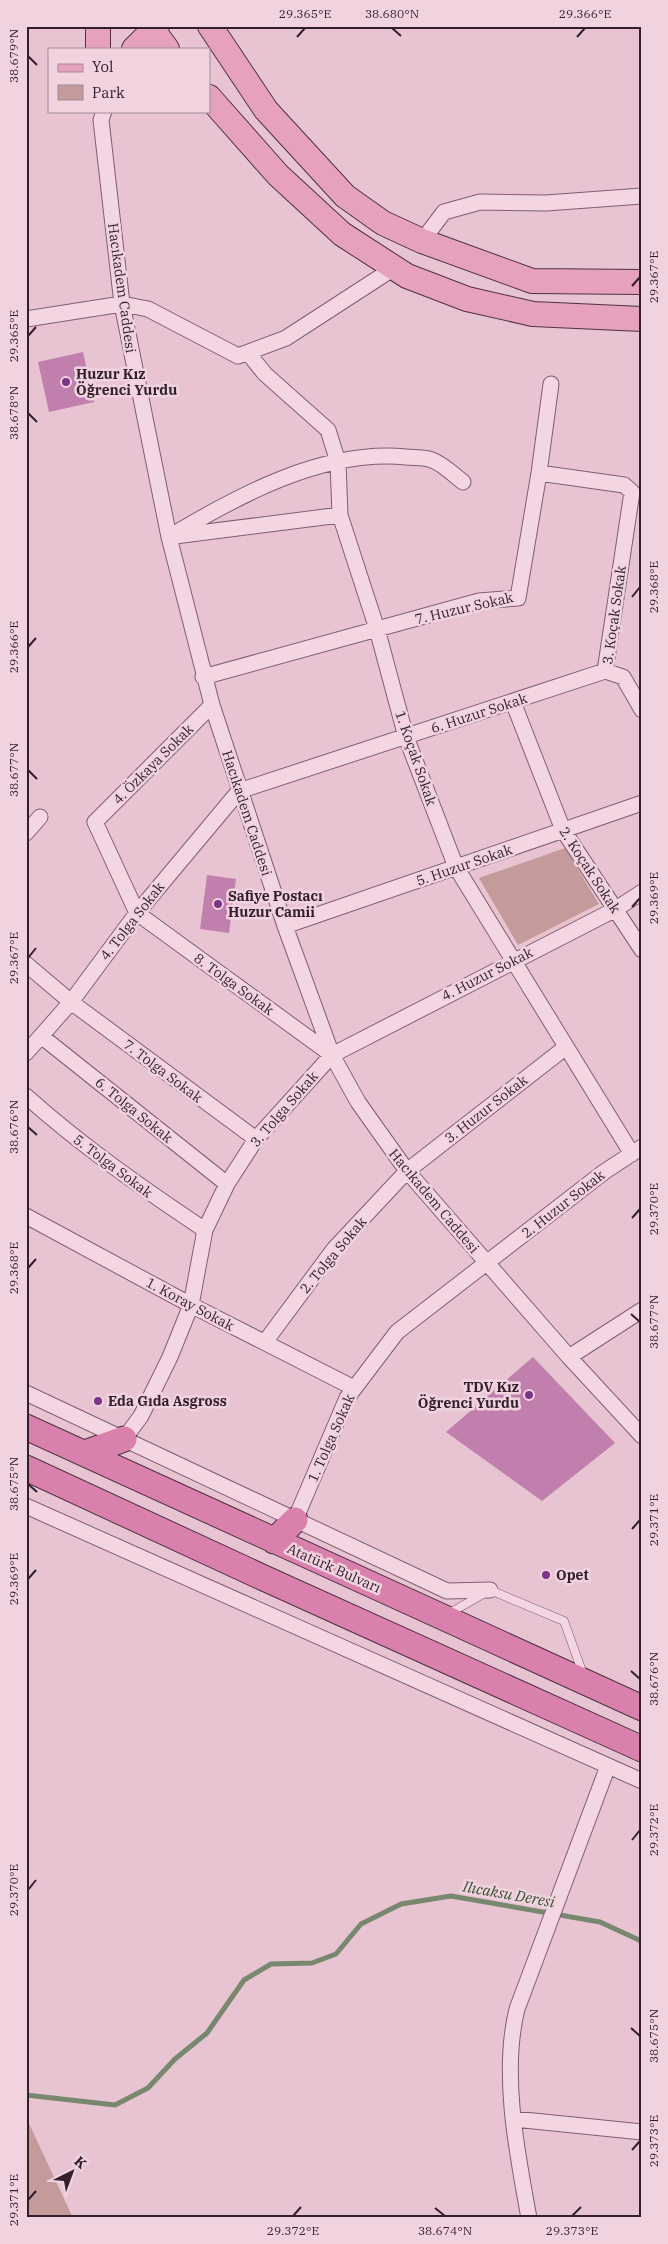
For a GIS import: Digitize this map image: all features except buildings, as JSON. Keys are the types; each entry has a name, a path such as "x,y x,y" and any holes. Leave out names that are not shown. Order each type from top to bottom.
{"highway":[{"name":"Atatürk Bulvarı","path":"26,1426 642,1708"},
{"path":"85,1453 124,1439"},
{"path":"26,1468 266,1580 642,1749"},
{"path":"274,1541 295,1520"}],"main road":[{"path":"98,26 98,48"},
{"path":"210,26 266,110 345,196 383,223 422,241 532,281 642,282"},
{"path":"135,48 153,27 167,48"},
{"path":"210,98 285,182 342,234 407,276 467,299 533,314 642,319"}],"street":[{"name":"Hacıkadem Caddesi","path":"104,112 101,120 122,304 169,537 204,677 239,791 332,1055 358,1102 407,1171 569,1357 642,1436"},
{"path":"422,241 444,212 480,202 546,204 642,196"},
{"path":"26,319 122,304 148,309 238,356 286,338 394,268"},
{"name":"1. Koçak Sokak","path":"248,353 265,374 328,430 338,462 340,515 377,629 406,737 456,867 566,1047 637,1150"},
{"name":"7. Huzur Sokak","path":"204,677 479,601 518,598 539,474 551,384"},
{"path":"169,537 219,507 274,481 338,462 390,456 433,460 463,482"},
{"path":"539,474 624,485 632,492 636,501"},
{"name":"3. Koçak Sokak","path":"636,501 604,671 623,676 641,707"},
{"path":"169,537 340,515"},
{"name":"6. Huzur Sokak","path":"239,791 604,671"},
{"name":"2. Koçak Sokak","path":"513,702 563,830 642,950"},
{"name":"4. Özkaya Sokak","path":"137,912 95,822 212,705"},
{"name":"4. Tolga Sokak","path":"26,1053 71,1002 137,912 239,791"},
{"name":"5. Huzur Sokak","path":"285,926 642,803"},
{"path":"26,833 40,817"},
{"name":"4. Huzur Sokak","path":"332,1055 616,909 642,892"},
{"name":"8. Tolga Sokak","path":"137,912 332,1055"},
{"name":"7. Tolga Sokak","path":"26,964 71,1002 256,1140"},
{"name":"6. Tolga Sokak","path":"41,1036 227,1184"},
{"name":"3. Huzur Sokak","path":"407,1171 566,1047"},
{"name":"3. Tolga Sokak","path":"124,1439 142,1416 170,1357 191,1305 205,1230 227,1184 256,1140 332,1055"},
{"name":"5. Tolga Sokak","path":"26,1096 100,1157 139,1186 205,1230"},
{"name":"2. Huzur Sokak","path":"487,1264 604,1172 637,1150"},
{"name":"2. Tolga Sokak","path":"265,1342 334,1249 407,1171"},
{"name":"1. Koray Sokak","path":"26,1216 191,1305 354,1388"},
{"name":"1. Tolga Sokak","path":"295,1520 347,1398 354,1388 397,1332 487,1264"},
{"path":"569,1357 642,1310"},
{"path":"26,1393 447,1591 490,1590"},
{"path":"26,1506 642,1781"},
{"path":"529,2218 517,2152 510,2053 512,2030 517,2009 608,1766"},
{"path":"514,2118 642,2132"}],"lane":[{"path":"442,1617 490,1590 564,1621 586,1683"}],"green space":[{"path":"565,848 599,904 518,945 479,878"},
{"path":"26,2117 73,2218 26,2218"}],"waterway":[{"name":"Ilıcaksu Deresi","path":"26,2095 115,2105 148,2088 175,2059 207,2033 244,1980 271,1964 312,1963 336,1954 361,1924 401,1904 451,1896 600,1922 642,1943"}],"place":[{"name":"Huzur Kız Öğrenci Yurdu","path":"66,382"},
{"name":"Safiye Postacı Huzur Camii","path":"218,904"},
{"name":"TDV Kız Öğrenci Yurdu","path":"529,1395"},
{"name":"Eda Gıda Asgross","path":"98,1401"},
{"name":"Opet","path":"546,1575"}]}
